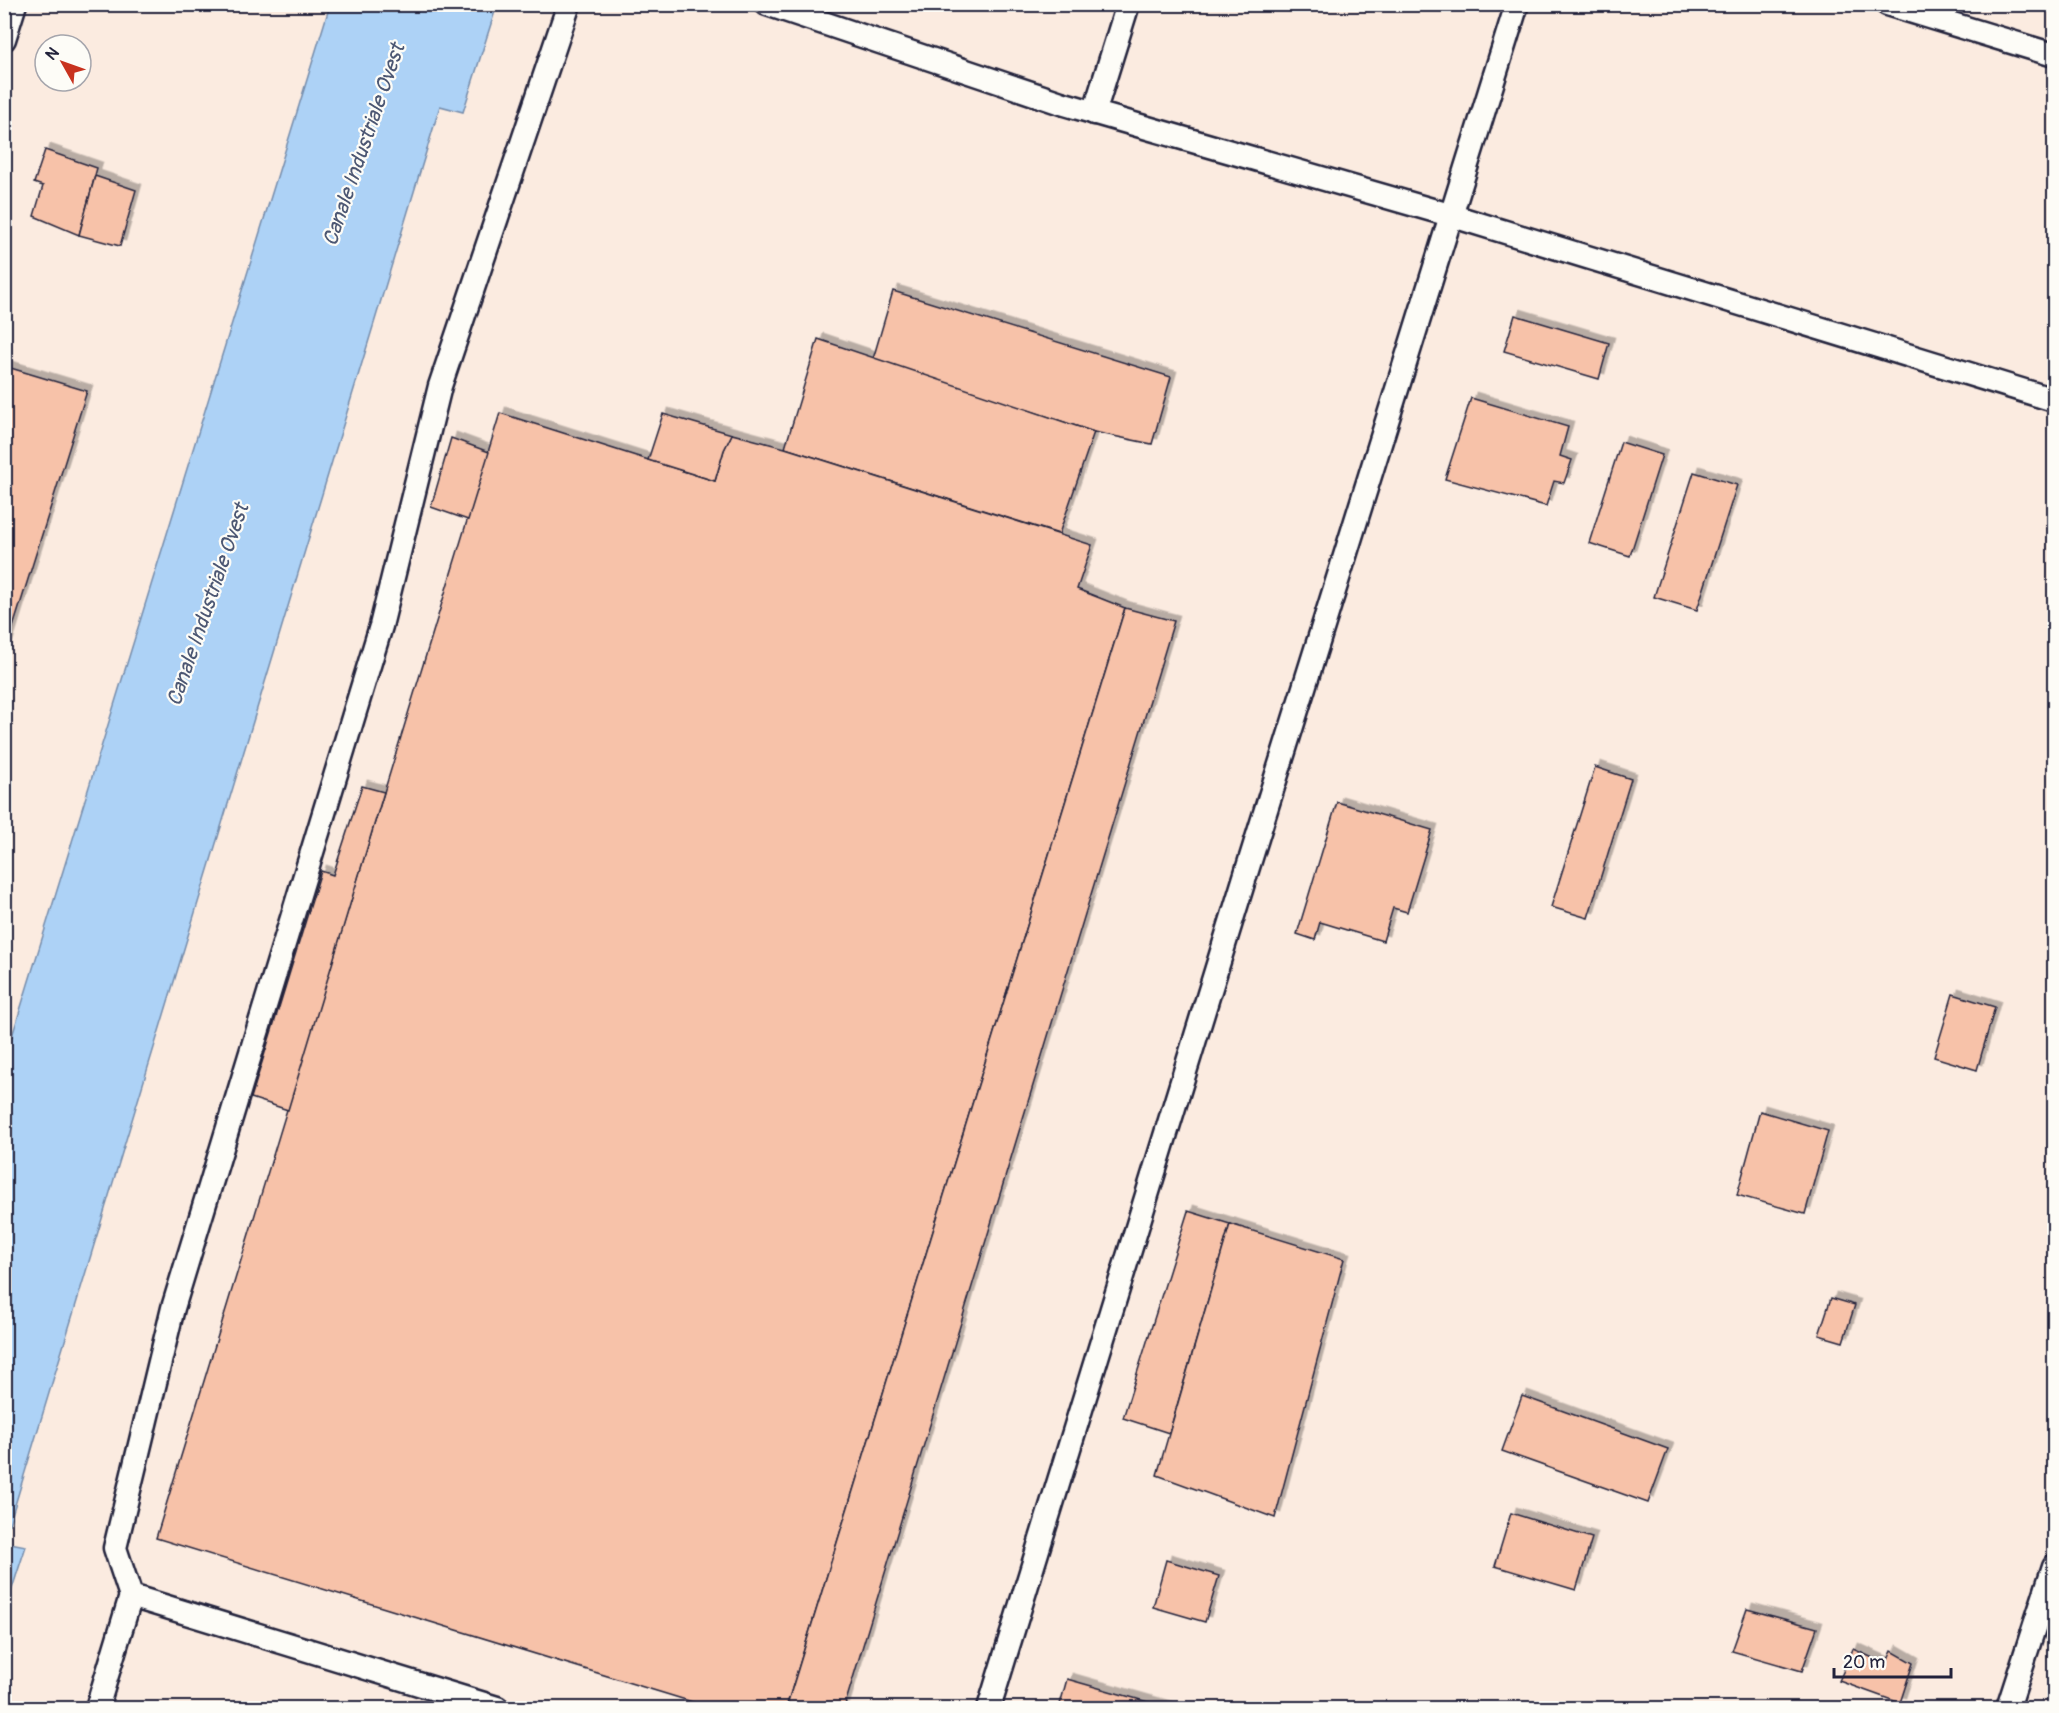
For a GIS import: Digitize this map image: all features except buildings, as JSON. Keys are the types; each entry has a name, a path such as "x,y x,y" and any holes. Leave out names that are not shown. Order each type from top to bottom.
{"lane":[{"path":"4,39 15,4"},
{"path":"97,1708 131,1596 115,1548 173,1308 381,626 440,386 569,4"},
{"path":"767,4 1094,113 1453,216 2055,400"},
{"path":"1094,113 1128,4"},
{"path":"990,1708 1244,880 1518,4"},
{"path":"1887,4 2055,56"},
{"path":"2008,1708 2055,1566"},
{"path":"131,1596 497,1708"}],"shaded area":[{"path":"5,5 330,5 5,1059"},
{"path":"497,5 2054,5 2054,1708 5,1708 4,1603 8,1604 26,1546 5,1542 5,1538 440,106 463,112"}],"water":[{"name":"Canale Industriale Ovest","path":"330,5 497,5 463,112 440,106 5,1538 5,1059"},
{"path":"5,1542 26,1546 7,1604 4,1603"}]}
